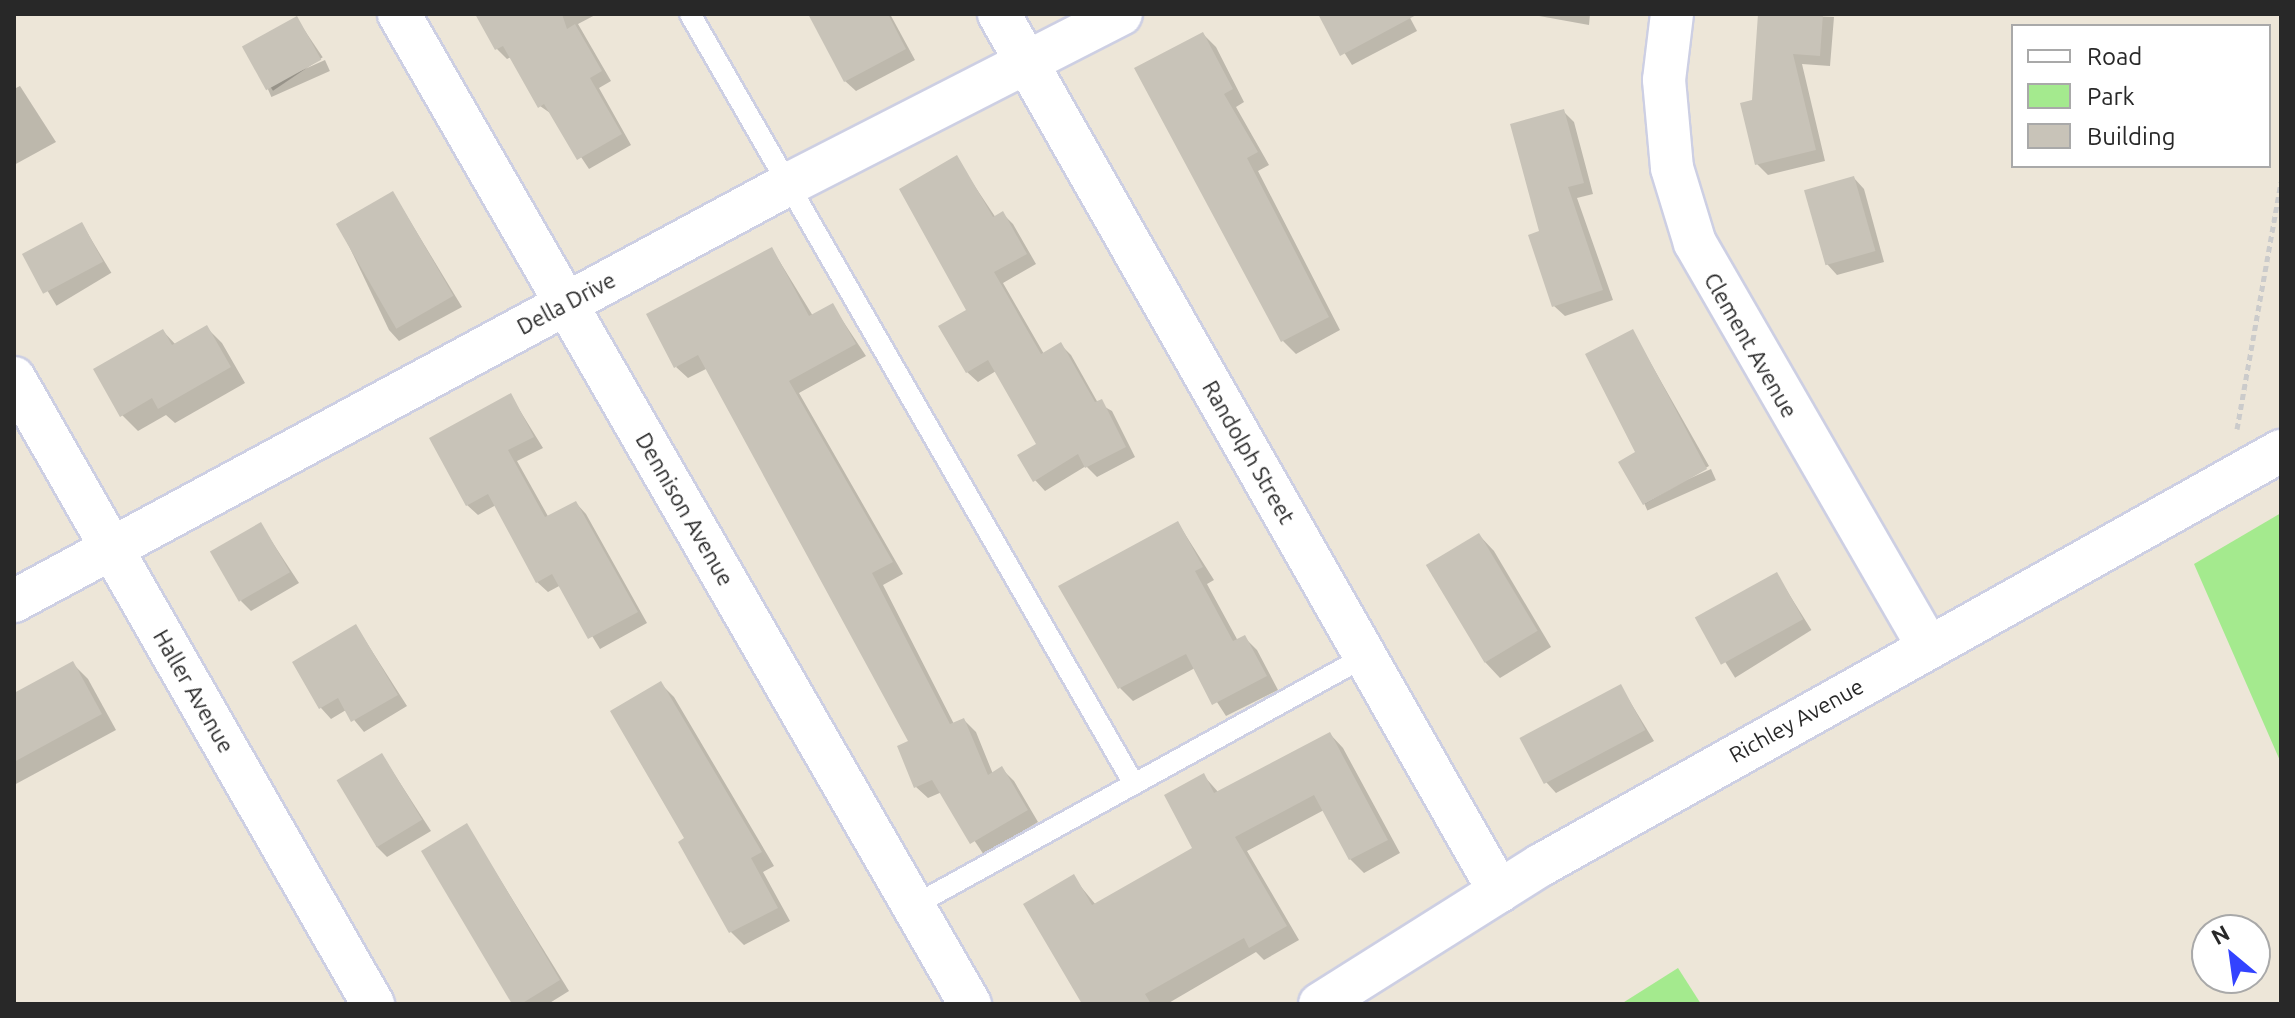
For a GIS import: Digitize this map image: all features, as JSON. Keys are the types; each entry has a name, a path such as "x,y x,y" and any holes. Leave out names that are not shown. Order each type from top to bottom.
{"street":[{"name":"Dennison Avenue","path":"399,14 970,1004"},
{"name":"Randolph Street","path":"999,14 1499,891"},
{"name":"Della Drive","path":"14,601 113,545 316,441 566,302 1121,14"},
{"name":"Clement Avenue","path":"1672,14 1664,80 1672,168 1695,243 1928,646"},
{"name":"Haller Avenue","path":"14,378 113,545 373,1004"},
{"name":"Richley Avenue","path":"1320,1004 1499,891 1928,646 2281,451"}],"lane":[{"path":"690,14 1134,784"},
{"path":"913,906 1366,656"}],"path":[{"path":"2227,482 2281,182"}],"green space":[{"path":"2281,513 2281,763 2194,564"},
{"path":"1678,968 1701,1004 1621,1004"}],"building":[{"path":"475,14 562,14 567,29 575,24 602,71 590,78 622,134 577,160 544,104 538,108 503,46 495,50"},
{"path":"808,14 888,14 906,49 844,82"},
{"path":"1318,14 1418,14 1340,56"},
{"path":"1758,14 1823,14 1820,56 1793,54 1816,150 1755,165 1740,103 1752,100"},
{"path":"297,16 321,60 266,90 242,47"},
{"path":"1203,32 1233,89 1224,94 1258,152 1247,158 1329,317 1281,342 1134,68"},
{"path":"1564,109 1584,183 1568,187 1603,290 1552,307 1528,235 1539,231 1510,124"},
{"path":"957,155 993,217 1003,211 1027,254 994,272 1041,354 1061,342 1095,402 1102,399 1126,447 1085,468 1078,454 1033,482 1017,455 1036,444 988,360 966,373 938,326 966,310 899,189"},
{"path":"1854,176 1875,251 1826,265 1804,190"},
{"path":"393,191 454,296 396,329 336,224"},
{"path":"82,222 103,262 43,294 22,254"},
{"path":"772,247 809,316 833,303 856,344 789,381 893,562 872,573 950,724 964,718 988,775 1002,766 1028,810 970,844 932,780 914,788 897,746 908,741 698,355 674,368 646,314"},
{"path":"207,325 231,367 158,409 152,398 120,417 93,369 163,329 172,345"},
{"path":"1633,329 1707,469 1643,505 1618,462 1635,452 1585,354"},
{"path":"511,393 534,437 508,450 545,517 576,501 638,612 588,639 552,574 536,583 488,494 466,506 429,438"},
{"path":"1178,521 1203,567 1195,571 1233,641 1245,635 1267,676 1212,705 1186,654 1118,689 1058,586"},
{"path":"261,522 290,572 239,602 210,552"},
{"path":"1479,533 1538,631 1485,663 1426,565"},
{"path":"1777,572 1803,619 1721,665 1695,618"},
{"path":"356,624 398,695 351,722 338,698 319,709 292,662"},
{"path":"73,661 102,714 14,762 14,693"},
{"path":"661,681 762,852 751,858 778,908 729,933 678,842 684,838 610,711"},
{"path":"1621,684 1645,730 1544,784 1519,738"},
{"path":"1330,732 1388,840 1349,860 1314,795 1235,837 1287,926 1249,948 1244,938 1145,994 1151,1004 1082,1004 1023,904 1074,874 1092,905 1192,848 1164,795 1204,773 1214,793"},
{"path":"382,753 422,820 377,847 337,780"},
{"path":"467,823 560,980 521,1004 512,1004 421,851"}]}
